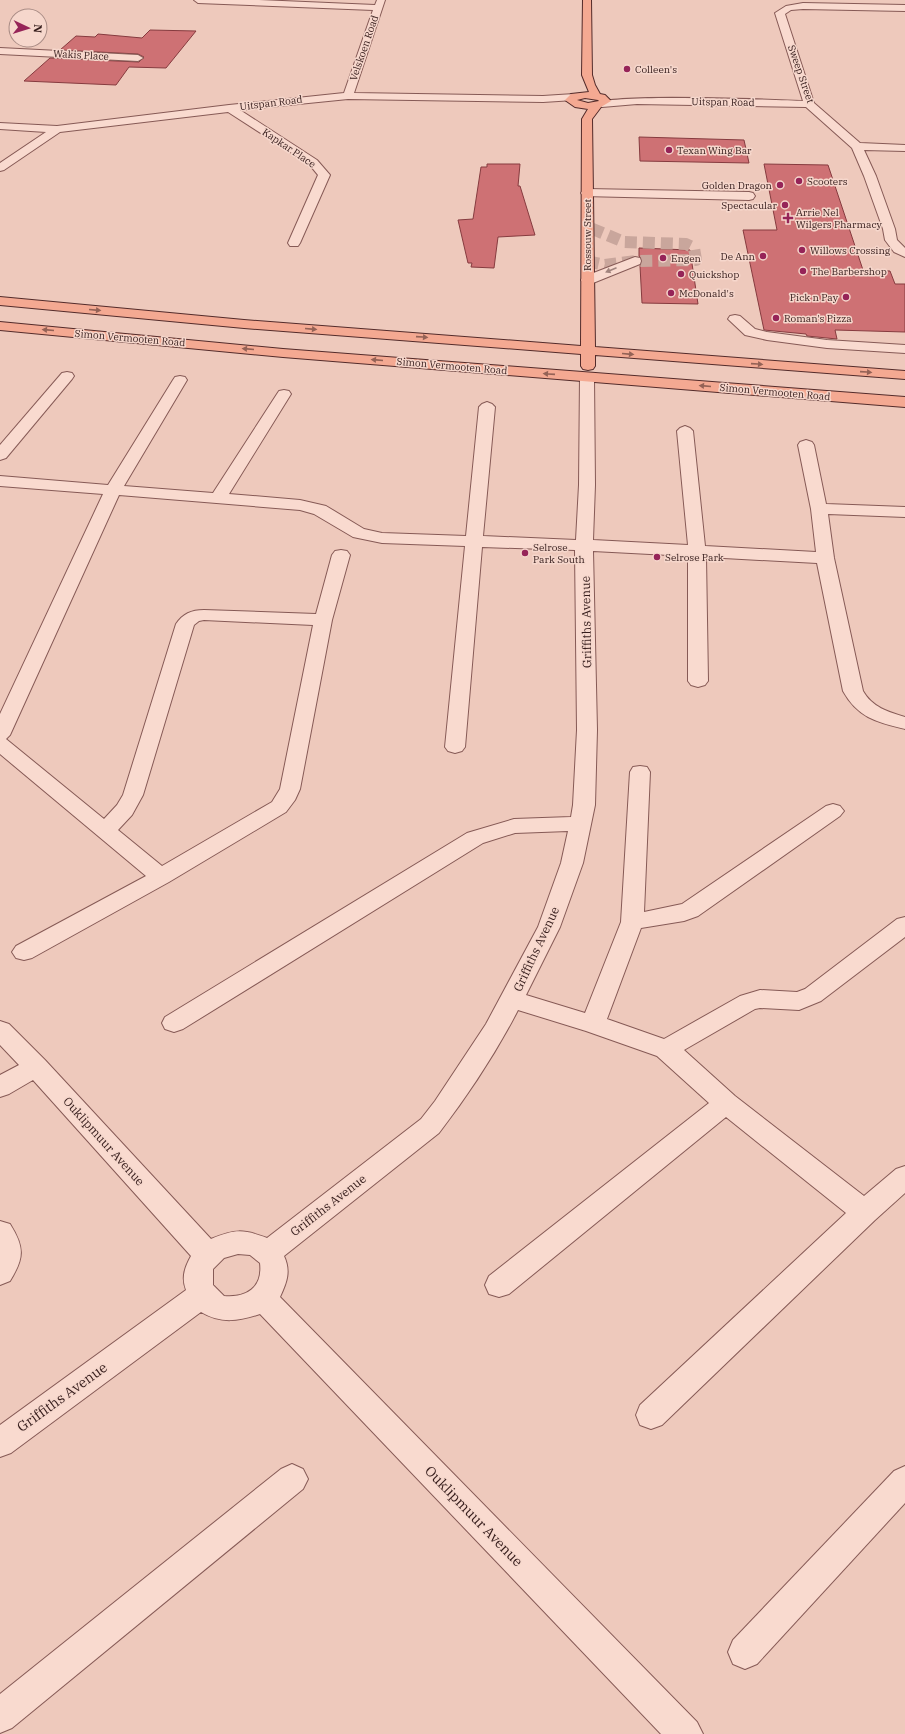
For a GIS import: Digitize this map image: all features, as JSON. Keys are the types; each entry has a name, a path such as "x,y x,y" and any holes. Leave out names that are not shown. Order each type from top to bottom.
{"main road":[{"path":"588,0 588,75 590,85 599,100"},
{"path":"574,100 588,75"},
{"path":"574,100 582,106 599,100"},
{"path":"574,100 587,119 599,100"},
{"name":"Rossouw Street","path":"587,119 588,377"},
{"path":"0,301 244,324 905,375"},
{"name":"Simon Vermooten Road","path":"0,326 283,352 905,402"}],"street":[{"path":"198,0 379,4"},
{"name":"Velskoen Road","path":"348,96 379,4"},
{"name":"Sweep Street","path":"905,8 803,6 783,10 780,14 809,104 830,124 857,146 870,176 889,229 891,240 898,249 905,253"},
{"name":"Wakis Place","path":"0,51 138,58"},
{"name":"Uitspan Road","path":"0,126 57,129 317,98 348,96 574,100"},
{"name":"Uitspan Road","path":"599,100 686,105 809,104"},
{"name":"Kapkar Place","path":"229,108 313,162 324,175 294,243"},
{"path":"0,168 57,129"},
{"path":"857,146 905,148"},
{"path":"587,193 749,196"},
{"path":"588,280 635,261"},
{"path":"735,319 750,332 767,336 827,344 905,350"},
{"path":"0,455 67,376"},
{"name":"Griffiths Avenue","path":"268,1253 430,1126 444,1108 496,1029 549,927 572,863 584,805 587,730 584,545 587,485 588,377"},
{"path":"0,735 113,490 180,380"},
{"path":"218,498 284,394"},
{"path":"455,747 487,407"},
{"path":"685,431 697,551 698,681"},
{"path":"806,445 819,509 825,558 852,691 862,705 876,714 905,723"},
{"path":"0,482 306,506 320,510 359,533 382,538 584,545 825,558"},
{"path":"819,509 905,512"},
{"path":"24,952 161,877 279,807 285,800 290,789 323,620 341,555"},
{"path":"105,830 120,818 128,808 185,624 190,618 197,615 204,615 323,620"},
{"path":"0,744 161,877"},
{"path":"593,1024 632,922 640,772"},
{"path":"632,922 684,913 690,910 833,811"},
{"path":"174,1023 475,838 514,826 580,824"},
{"path":"666,1050 748,1002 760,999 799,1000 813,995 905,925"},
{"path":"512,1000 593,1024 666,1050 726,1103 865,1212"},
{"name":"Ouklipmuur Avenue","path":"0,1030 36,1067 208,1255"},
{"path":"0,1087 36,1067"},
{"path":"499,1285 726,1103"},
{"path":"650,1415 865,1212 905,1177"},
{"path":"0,1232 8,1244 7,1262 0,1273"},
{"path":"238,1242 255,1245 268,1253 275,1267 273,1283 263,1298 245,1307 229,1309 213,1305 202,1295 197,1282 199,1268 208,1255 222,1246 238,1242"},
{"name":"Griffiths Avenue","path":"0,1443 202,1295"},
{"name":"Ouklipmuur Avenue","path":"263,1298 685,1734"},
{"path":"0,1716 292,1479"},
{"path":"745,1652 905,1481"}],"building":[{"path":"150,30 196,31 166,68 129,67 116,85 24,81 50,58 139,62 144,57 138,54 60,50 76,36 95,37 98,34 142,38"},
{"path":"639,137 744,140 749,163 640,161"},
{"path":"487,164 520,164 518,186 520,186 535,235 498,237 494,268 471,267 472,263 468,263 458,220 473,219 481,167 487,167"},
{"name":"Willows Crossing","path":"764,164 828,165 863,270 890,271 895,284 905,284 905,332 835,330 837,339 764,330 743,230 777,230"},
{"path":"639,248 690,250 698,304 642,303 640,266 642,261 639,256"}],"tunnel":[{"path":"587,261 605,265 636,261 696,260 694,248 686,244 624,242 588,227"}],"place":[{"name":"Colleen's","path":"627,69"},
{"name":"Texan Wing Bar","path":"669,150"},
{"name":"Scooters","path":"799,181"},
{"name":"Golden Dragon","path":"780,185"},
{"name":"Spectacular","path":"785,205"},
{"name":"Arrie Nel Wilgers Pharmacy","path":"788,218"},
{"name":"Willows Crossing","path":"802,250"},
{"name":"De Ann","path":"763,256"},
{"name":"Engen","path":"663,258"},
{"name":"The Barbershop","path":"803,271"},
{"name":"Quickshop","path":"681,274"},
{"name":"McDonald's","path":"671,293"},
{"name":"Pick n Pay","path":"846,297"},
{"name":"Roman's Pizza","path":"776,318"},
{"name":"Selrose Park South","path":"525,553"},
{"name":"Selrose Park","path":"657,557"}]}
